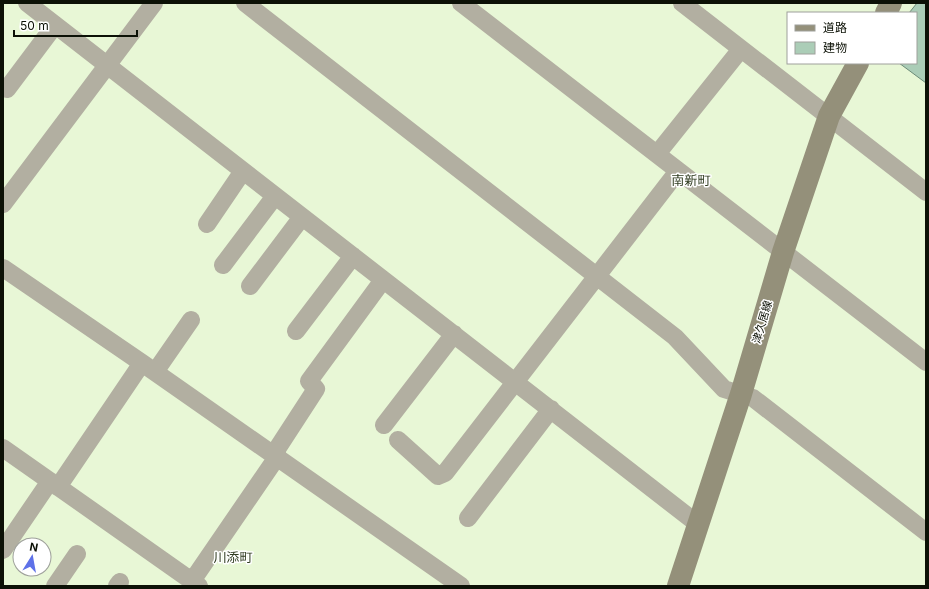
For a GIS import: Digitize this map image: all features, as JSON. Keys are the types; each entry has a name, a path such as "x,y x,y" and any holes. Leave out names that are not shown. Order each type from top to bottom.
{"main road":[{"path":"886,12 891,3"},
{"name":"津久居線","path":"678,586 741,394 783,252 829,116 857,64"}],"street":[{"path":"27,3 699,524"},
{"path":"3,204 154,3"},
{"path":"245,3 676,337 724,389 753,398 926,532"},
{"path":"461,3 926,362"},
{"path":"682,3 926,192"},
{"path":"7,89 55,25"},
{"path":"657,154 741,49"},
{"path":"207,224 243,171"},
{"path":"398,440 438,476 445,473 678,171"},
{"path":"223,265 275,196"},
{"path":"250,286 302,217"},
{"path":"296,331 353,256"},
{"path":"3,268 462,586"},
{"path":"3,448 196,584 277,458 277,449 316,389 309,381 383,280"},
{"path":"3,550 54,484 149,368 191,320"},
{"path":"384,425 454,334"},
{"path":"468,518 551,410"},
{"path":"55,586 77,554"}],"building":[{"path":"917,3 926,3 926,83 900,64 917,64 917,12 910,12"}],"district":[{"name":"南新町","path":"691,180"},
{"name":"川添町","path":"233,557"}]}
